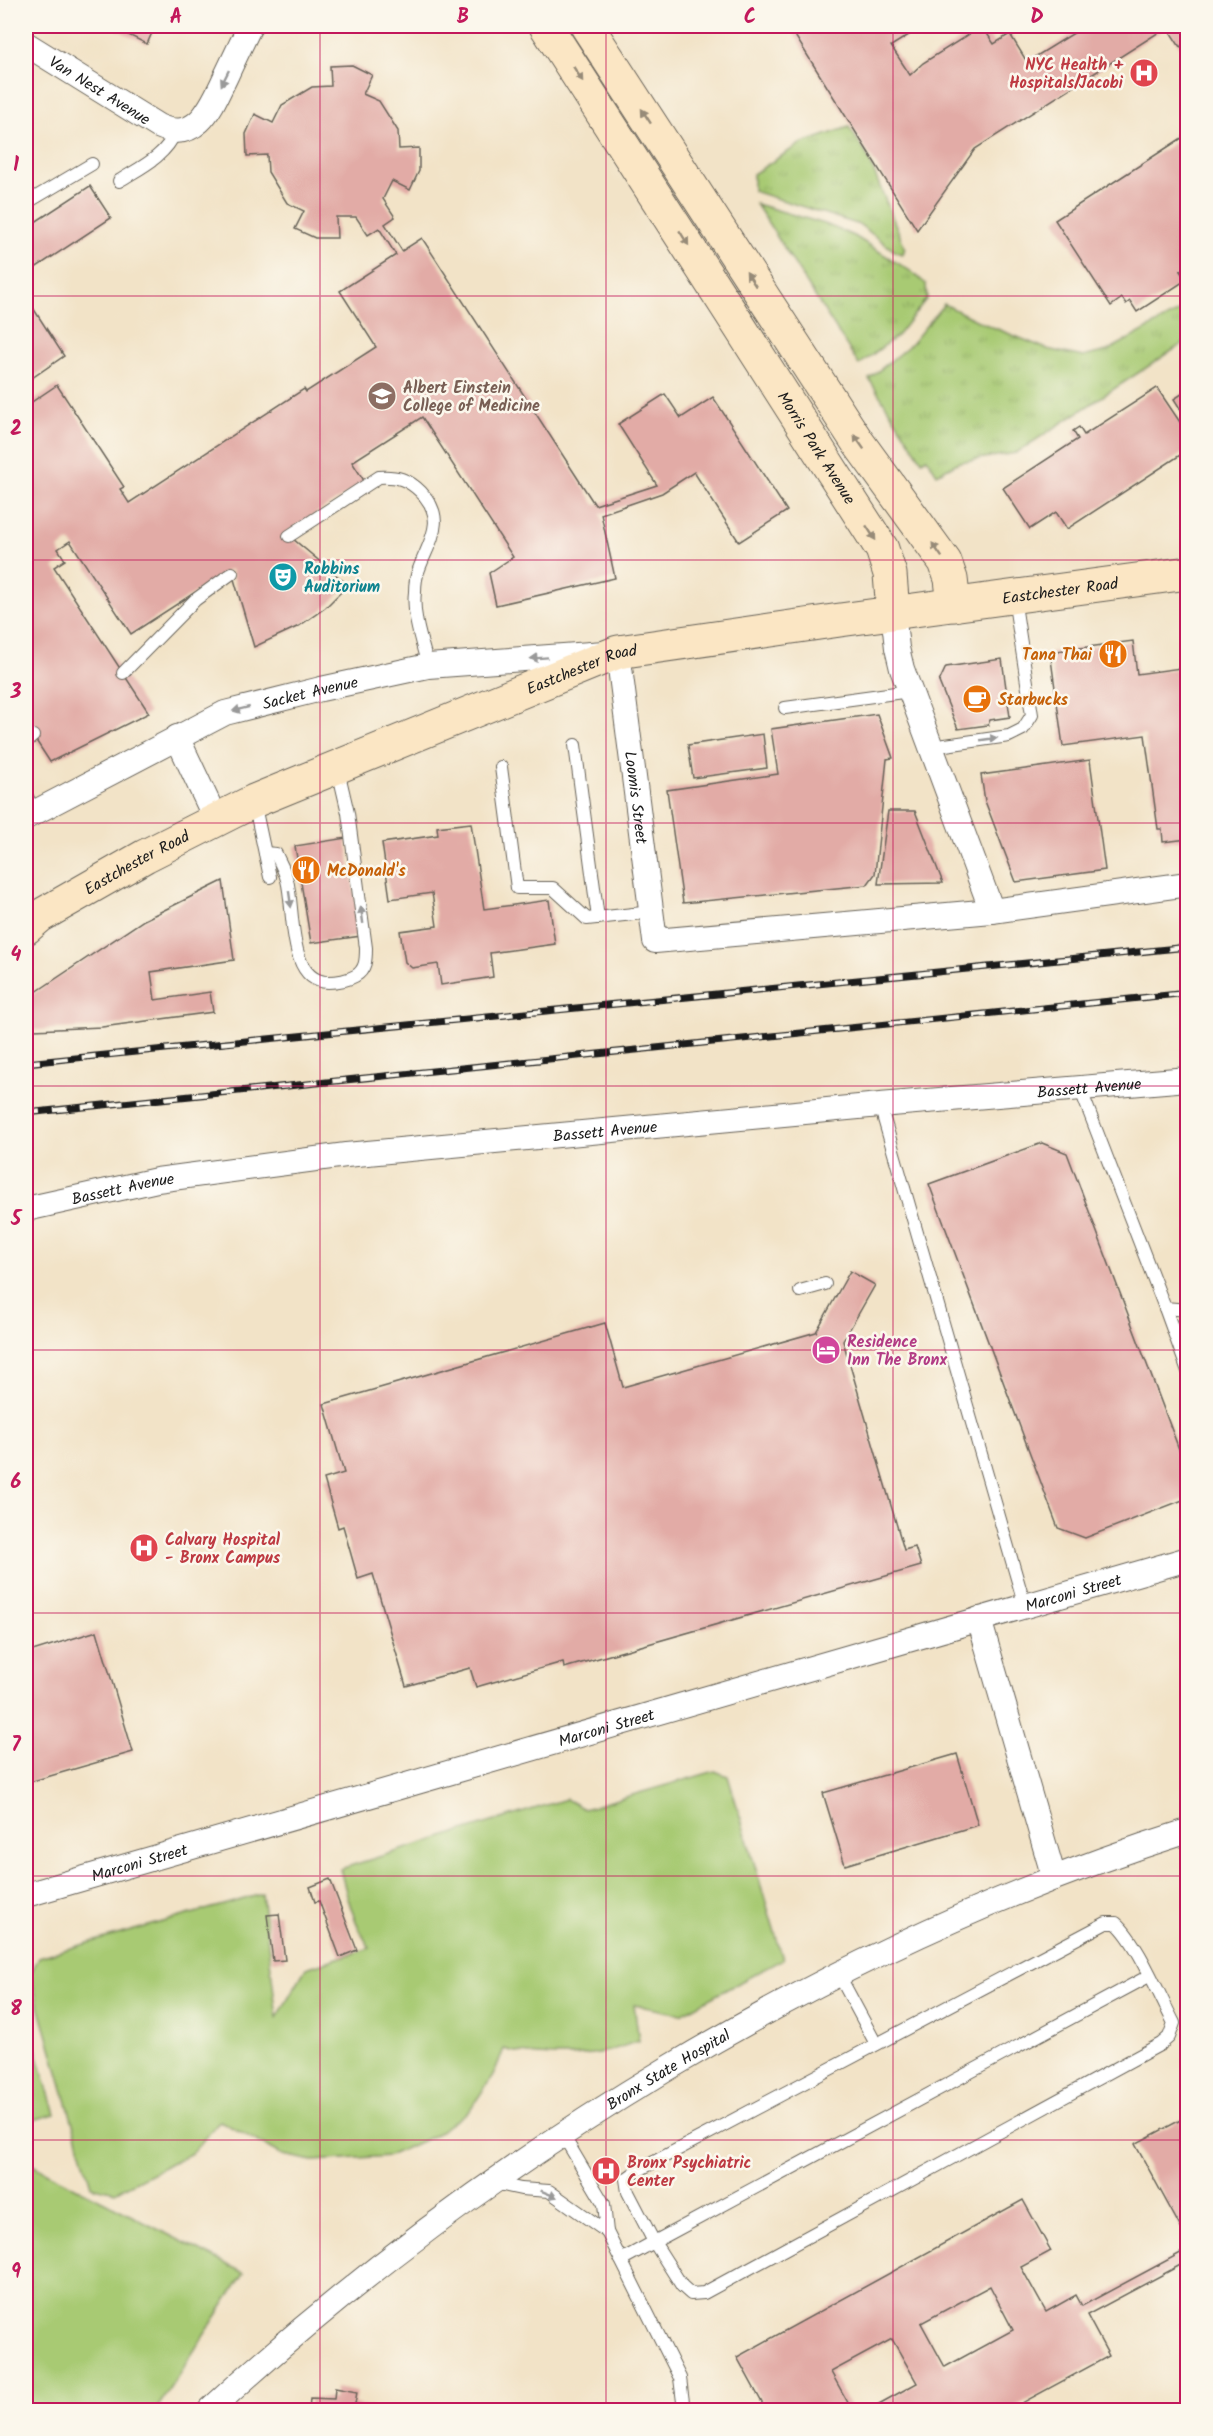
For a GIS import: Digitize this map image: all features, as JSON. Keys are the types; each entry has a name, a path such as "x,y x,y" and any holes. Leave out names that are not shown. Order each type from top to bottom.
{"main road":[{"name":"Morris Park Avenue","path":"546,26 672,218 793,414 882,549 890,574 894,612"},
{"path":"587,26 857,441 945,561 951,579 954,605"},
{"name":"Eastchester Road","path":"26,928 40,916 126,867 254,801 618,652 1188,573"}],"street":[{"path":"176,131 193,126 206,115 250,26"},
{"name":"Van Nest Avenue","path":"26,44 158,126 176,131"},
{"name":"Morris Park Avenue","path":"894,612 897,648 910,691 992,911"},
{"name":"Sacket Avenue","path":"29,808 225,713 428,666 618,652"},
{"name":"Loomis Street","path":"618,652 655,941 992,911"},
{"path":"177,737 216,820"},
{"path":"992,911 1188,884"},
{"name":"Bassett Avenue","path":"26,1209 157,1180 346,1155 1188,1079"},
{"name":"Marconi Street","path":"26,1895 1188,1559"},
{"path":"979,1619 1054,1878"},
{"name":"Bronx State Hospital","path":"210,2410 258,2366 356,2284 493,2183 563,2135 677,2063 839,1975 909,1941 1054,1878 1188,1831"}],"lane":[{"path":"118,181 160,155 176,131"},
{"path":"26,203 92,164"},
{"path":"289,536 379,477 396,476 413,484 432,508 436,526 430,546 418,570 414,595 428,666"},
{"path":"123,673 195,600 232,573"},
{"path":"931,747 1009,736 1023,729 1032,715 1013,596"},
{"path":"785,708 910,691"},
{"path":"575,745 598,918"},
{"path":"265,853 276,854 287,881 299,957 306,974 313,980 325,982 338,982 358,974 366,961 366,948 348,813 337,767"},
{"path":"501,767 517,888 553,888 587,919 652,912"},
{"path":"254,801 270,877"},
{"path":"1080,1088 1166,1308 1188,1371"},
{"path":"880,1105 1025,1606"},
{"path":"800,1291 825,1284"},
{"path":"1166,1308 1188,1310"},
{"path":"1106,1923 1116,1923 1125,1931 1174,2024 1169,2037 1161,2044 704,2294 691,2294 682,2286 654,2242 628,2192 626,2179 637,2171 876,2044 1106,1923"},
{"path":"839,1975 876,2044"},
{"path":"621,2260 1149,1976"},
{"path":"563,2135 604,2204 606,2232 680,2378 684,2410"},
{"path":"493,2183 521,2189 549,2191 606,2232"}],"green space":[{"path":"849,127 867,155 905,248 903,254 896,252 860,225 753,191 753,174 800,144"},
{"path":"756,204 825,224 856,237 912,272 926,284 927,298 898,335 859,365"},
{"path":"944,304 980,322 1047,349 1083,357 1107,351 1187,307 1187,341 1016,453 959,462 937,474 927,458 922,461 869,379 912,343"},
{"path":"715,1771 728,1776 783,1959 681,2014 634,2005 639,2041 618,2048 587,2055 563,2056 526,2054 504,2049 493,2076 469,2111 433,2136 389,2156 313,2161 283,2155 220,2121 192,2153 115,2192 91,2186 30,1975 39,1957 262,1894 277,2018 306,1968 370,1948 355,1920 340,1869 566,1799 584,1809"},
{"path":"26,2017 55,2114 26,2122"},
{"path":"26,2162 244,2273 156,2410 26,2410"}],"building":[{"path":"115,26 155,26 147,44 114,28"},
{"path":"789,26 907,26 912,33 891,46 910,75 923,63 982,26 994,44 1010,34 1027,62 1085,26 1188,26 1188,42 1180,47 1167,27 975,149 917,230"},
{"path":"352,65 372,75 363,94 379,101 398,131 399,149 419,148 419,171 410,190 392,181 383,199 395,217 385,224 402,251 422,238 595,505 657,485 618,424 665,394 681,418 713,397 787,511 739,542 694,472 662,493 601,514 615,578 496,605 489,573 513,557 422,417 352,462 365,482 286,533 348,585 325,608 299,626 254,647 231,569 131,634 70,541 58,549 65,560 54,567 149,713 50,762 26,725 26,406 57,385 124,487 120,489 129,503 304,389 306,392 376,347 340,291 396,255 379,228 368,235 356,217 336,217 337,238 315,238 295,229 304,211 287,203 268,172 267,155 247,156 246,134 255,114 273,123 282,105 312,87 331,86 330,66"},
{"path":"1188,134 1188,273 1185,268 1180,271 1186,280 1137,312 1130,301 1126,304 1122,298 1111,306 1055,220"},
{"path":"90,186 111,218 26,274 26,228"},
{"path":"26,297 64,356 26,382"},
{"path":"1157,388 1188,434 1188,450 1067,529 1056,512 1030,529 1003,488 1078,439 1073,431 1079,427 1084,435"},
{"path":"1188,390 1188,410 1183,413 1174,399"},
{"path":"1133,641 1137,674 1188,667 1188,839 1163,842 1162,829 1158,829 1145,735 1063,746 1050,652"},
{"name":"Starbucks","path":"1002,659 1010,717 990,720 988,725 958,729 939,682 946,667"},
{"path":"877,714 893,758 887,759 875,874 867,885 683,903 667,790 778,774 771,729"},
{"path":"763,734 767,768 693,778 688,745"},
{"path":"1090,760 1105,870 1016,882 985,801 981,775"},
{"path":"888,811 915,811 943,883 878,884"},
{"path":"471,823 484,909 549,900 555,944 490,953 493,977 441,985 438,964 412,968 405,962 400,931 437,926 432,893 390,899 382,843 438,835 437,827"},
{"path":"346,838 361,936 311,943 295,846"},
{"path":"223,881 234,960 151,972 155,1000 210,992 213,1012 102,1027 34,1030 30,996 144,920"},
{"path":"1042,1143 1067,1153 1188,1473 1188,1498 1085,1538 1058,1528 929,1184"},
{"path":"850,1271 875,1285 843,1341 904,1550 915,1547 921,1566 564,1668 563,1662 476,1687 470,1668 406,1686 373,1574 358,1579 343,1526 338,1528 324,1479 344,1473 324,1404 605,1323 623,1387 816,1332"},
{"path":"97,1631 133,1752 26,1783 26,1653"},
{"path":"957,1754 978,1825 845,1865 823,1793"},
{"path":"330,1879 357,1950 340,1957 319,1901 315,1902 310,1887"},
{"path":"279,1914 285,1960 273,1961 267,1915"},
{"path":"1188,2116 1188,2241 1135,2144"},
{"path":"1023,2200 1051,2251 1021,2267 1046,2312 1076,2295 1082,2306 1188,2249 1188,2261 1087,2315 1109,2356 1009,2410 868,2410 917,2383 892,2339 831,2372 852,2410 766,2410 737,2357","holes":["990,2286 1013,2330 945,2367 921,2323"]},
{"path":"335,2388 357,2392 355,2404 372,2407 372,2410 309,2410 310,2398 334,2399"}],"railway":[{"path":"26,1063 1188,947"},
{"path":"26,1113 1188,993"}],"place":[{"name":"NYC Health + Hospitals/Jacobi","path":"1144,73"},
{"name":"Albert Einstein College of Medicine","path":"382,396"},
{"name":"Robbins Auditorium","path":"283,577"},
{"name":"Tana Thai","path":"1113,654"},
{"name":"Starbucks","path":"977,699"},
{"name":"McDonald's","path":"306,870"},
{"name":"Residence Inn The Bronx","path":"826,1350"},
{"name":"Calvary Hospital - Bronx Campus","path":"144,1548"},
{"name":"Bronx Psychiatric Center","path":"606,2171"}]}
